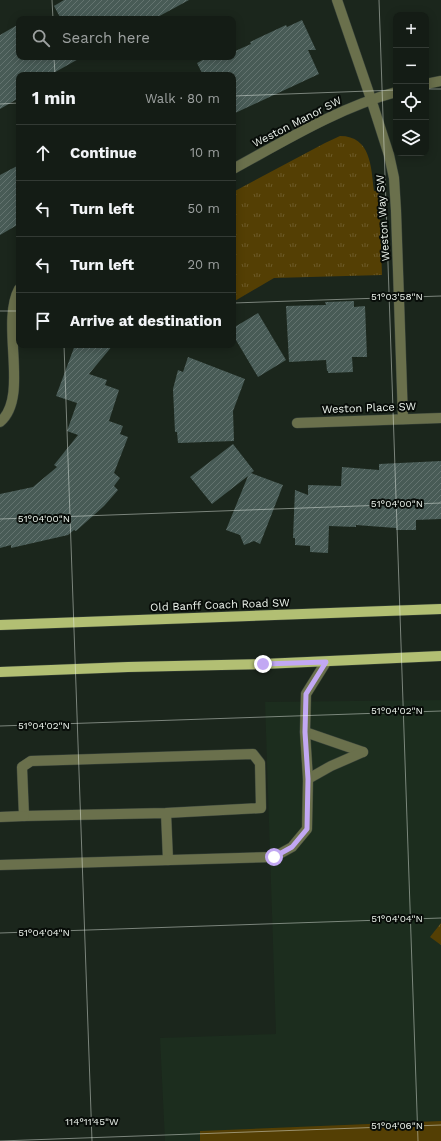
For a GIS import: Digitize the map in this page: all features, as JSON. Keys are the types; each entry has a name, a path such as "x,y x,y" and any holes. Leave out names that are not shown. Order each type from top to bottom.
{"main road":[{"name":"Old Banff Coach Road SW","path":"0,625 441,609"},
{"path":"0,672 326,662 441,656"}],"street":[{"name":"Weston Way SW","path":"337,0 389,155 394,178 404,419"},
{"path":"429,83 441,81"},
{"name":"Weston Manor SW","path":"236,167 322,120 371,99 393,93"},
{"path":"0,422 6,418 13,393 10,317 12,302 16,295"},
{"name":"Weston Place SW","path":"297,423 441,418"},
{"path":"0,866 274,857 292,847 307,829 308,779 305,732 306,694 326,662"},
{"path":"305,732 363,752 331,766 308,779"},
{"path":"0,817 166,813 262,808 260,764 253,754 31,761 22,767 24,816"},
{"path":"166,813 168,860"}],"shaded area":[{"path":"441,700 441,1141 165,1141 160,1038 276,1034 265,702"}],"green space":[{"path":"340,136 350,137 358,141 368,154 374,191 379,190 382,275 274,278 236,300 236,190"},
{"path":"441,923 441,945 430,937"},
{"path":"441,1121 441,1141 200,1141 200,1131"}],"building":[{"path":"64,0 189,0 160,16 59,16 54,6"},
{"path":"302,20 316,50 308,50 319,74 236,113 236,72 202,72 197,63 202,60 236,60 236,51 251,44 250,42 286,25 287,27"},
{"path":"16,26 16,60 77,60 55,72 16,72 16,100 0,109 0,35"},
{"path":"16,167 16,226 0,235 0,175"},
{"path":"354,301 354,307 365,306 367,357 352,357 353,372 328,373 326,360 289,362 286,306 326,305 325,302"},
{"path":"258,313 286,360 258,377 236,340 236,326"},
{"path":"74,348 111,348 89,374 107,380 105,385 119,390 109,421 123,426 120,434 128,437 114,473 120,478 114,486 118,490 104,506 76,531 74,530 68,535 11,548 11,545 0,548 0,494 33,487 57,467 54,465 78,435 67,431 77,403 56,396"},
{"path":"188,357 245,379 233,411 234,441 178,443 177,432 175,432 173,389 178,370 183,372"},
{"path":"233,444 254,471 251,473 283,485 260,544 254,541 244,545 240,535 226,530 248,476 212,504 190,477"},
{"path":"441,461 441,519 416,520 416,530 396,530 396,528 356,525 356,527 329,526 328,553 310,552 310,546 295,545 295,538 293,538 295,490 308,495 308,485 341,486 342,467 379,470 379,464"}],"route":[{"path":"263,664 326,662 306,694 305,732 308,779 307,829 292,847 274,857"}]}
